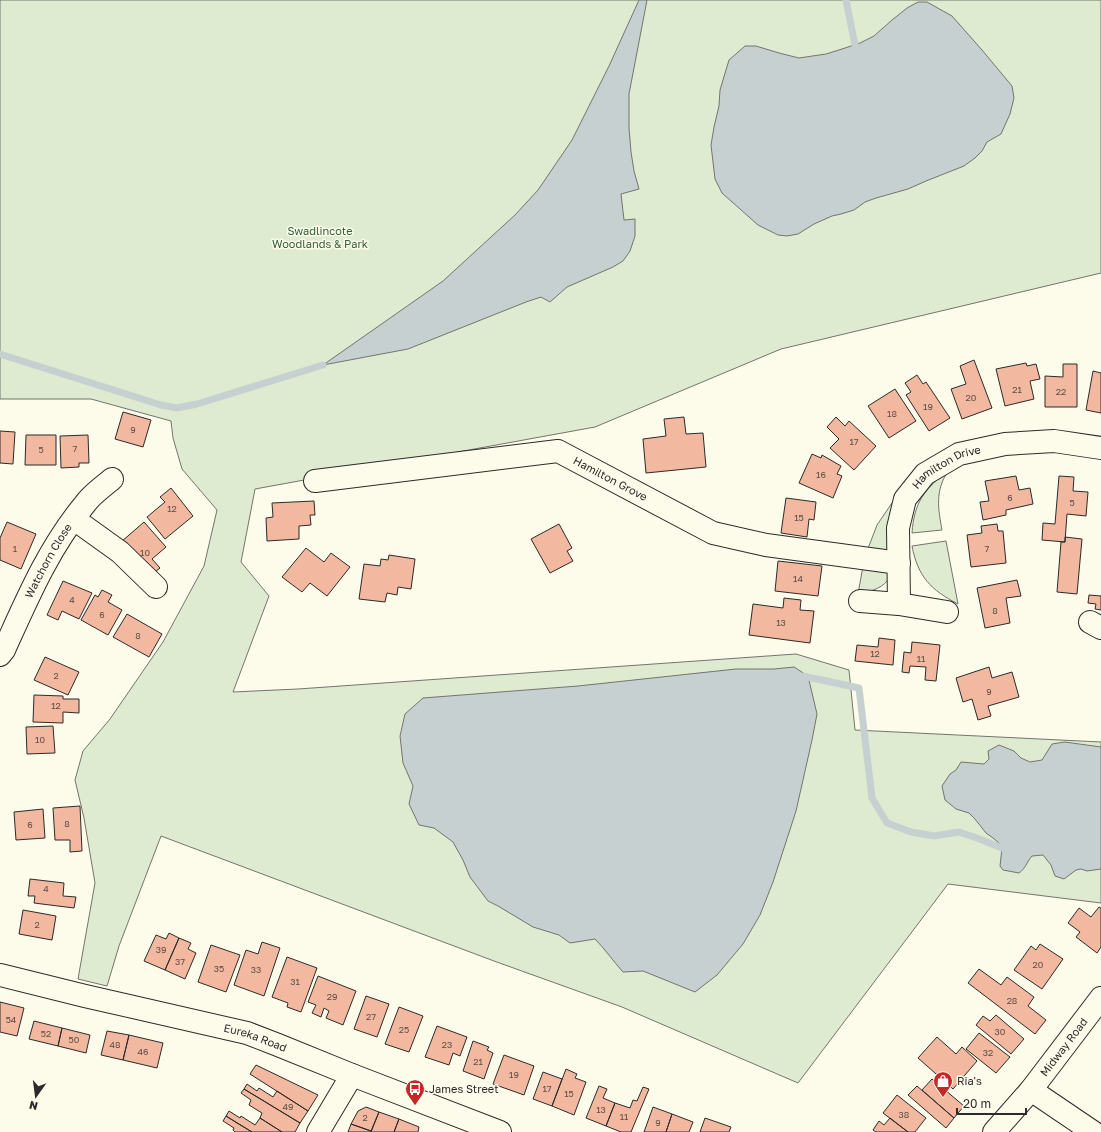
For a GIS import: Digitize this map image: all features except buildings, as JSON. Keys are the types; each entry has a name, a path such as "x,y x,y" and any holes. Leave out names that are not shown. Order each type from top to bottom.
{"street":[{"name":"Hamilton Drive","path":"899,604 898,528 905,499 925,474 959,454 1004,444 1054,441 1101,448"},
{"name":"Hamilton Grove","path":"315,482 558,451 713,533 766,545 899,563"},
{"name":"Watchorn Close","path":"0,655 4,650 41,570 86,502 112,479"},
{"path":"74,519 120,552 156,587"},
{"path":"860,601 899,604 947,612"},
{"name":"Eureka Road","path":"0,975 247,1033 500,1132"},
{"name":"Midway Road","path":"994,1132 1031,1090 1101,998"},
{"path":"318,1132 352,1075"},
{"path":"1031,1090 1093,1132"}],"green space":[{"name":"Swadlincote Woodlands & Park","path":"0,0 1101,0 1101,273 781,349 595,427 255,489 241,562 269,596 233,692 298,689 796,654 849,670 855,730 1101,742 1101,903 948,884 798,1083 622,1007 494,961 161,836 119,946 107,986 78,979 95,883 84,818 75,780 83,751 110,719 163,642 204,566 217,510 182,469 173,438 171,421 91,399 0,399"},
{"path":"948,471 939,493 939,514 942,530 912,533 915,513 922,498 933,484"},
{"path":"892,503 899,507 888,552 867,551 877,525"},
{"path":"946,541 958,604 933,588 927,581 918,566 912,546"},
{"path":"863,566 891,571 887,581 884,584 878,588 858,594"}],"shaded area":[{"path":"639,0 647,0 629,94 629,128 634,171 639,189 621,194 624,220 635,219 635,236 630,251 623,261 613,267 567,287 550,302 541,297 408,349 323,365 443,281 515,215 538,190 572,140 609,66"},
{"path":"918,2 927,2 952,16 1012,86 1014,98 1010,114 1001,134 987,142 982,151 964,166 908,189 865,202 854,210 832,216 814,224 798,234 787,236 778,235 758,225 722,193 715,179 711,145 719,106 720,90 729,60 745,46 756,46 799,58 826,54 860,43 874,36 907,8"},
{"path":"794,667 808,676 817,714 796,811 773,882 760,915 743,944 717,975 695,992 643,971 623,972 595,939 570,943 559,935 533,927 488,901 470,877 453,842 434,828 419,825 409,804 413,786 403,763 400,736 405,714 423,698 578,686 736,669 774,669"},
{"path":"1065,742 1101,747 1101,869 1087,871 1081,869 1076,870 1064,879 1055,876 1051,865 1043,855 1032,856 1019,873 1003,870 1000,866 1002,848 999,843 986,833 969,813 956,809 945,800 942,786 961,762 984,764 989,759 988,751 999,745 1014,751 1021,758 1030,762 1042,760 1052,744"}],"waterway":[{"path":"846,0 855,45"},
{"path":"0,354 161,405 177,408 197,404 323,365"},
{"path":"803,676 859,688 872,798 887,823 911,832 934,836 959,832 1002,848"}],"place":[{"name":"Ria's","path":"943,1098"},
{"name":"James Street","path":"415,1106"}]}
